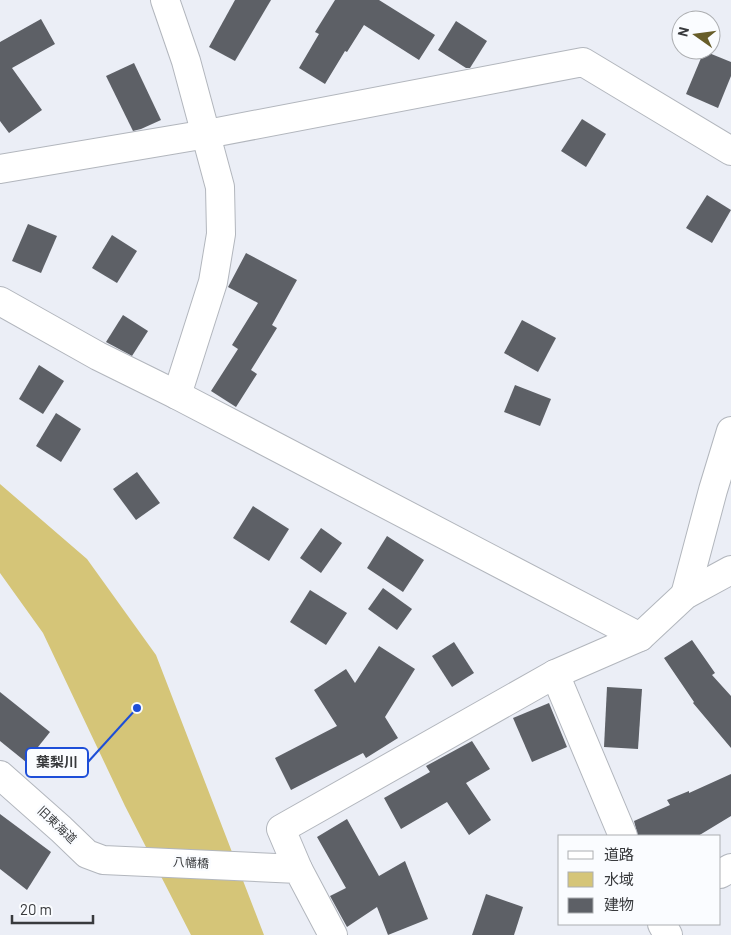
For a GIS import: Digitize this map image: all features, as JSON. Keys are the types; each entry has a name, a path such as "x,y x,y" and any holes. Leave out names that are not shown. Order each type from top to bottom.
{"street":[{"path":"165,0 186,61 220,188 221,234 213,282 178,395"},
{"path":"0,170 206,134 583,62 731,151"},
{"path":"0,301 98,356 178,395 640,636"},
{"path":"685,595 731,431"},
{"path":"333,935 298,868 281,829 556,674 640,636 685,595 731,570"},
{"path":"556,674 623,835"},
{"name":"旧東海道","path":"0,775 62,829 87,854 103,860 120,860"},
{"name":"八幡橋","path":"120,860 298,868"}],"water":[{"path":"0,484 87,559 156,655 264,935 191,935 125,806 43,633 0,573"}],"building":[{"path":"235,0 271,0 235,61 209,47"},
{"path":"335,0 379,0 435,35 419,60 364,25 347,52 345,51 325,84 299,68 319,34 315,32"},
{"path":"41,19 55,44 12,68 42,110 9,133 0,121 0,42"},
{"path":"456,21 487,41 470,68 466,68 438,50"},
{"path":"721,58 731,62 731,76 718,108 686,94 700,60 721,60"},
{"path":"134,63 161,120 133,131 106,76"},
{"path":"582,119 606,134 586,167 561,151"},
{"path":"707,195 731,210 712,243 686,228"},
{"path":"28,224 57,236 41,273 12,261"},
{"path":"112,235 137,251 117,283 92,268"},
{"path":"246,253 297,280 272,325 277,328 251,370 257,374 236,407 211,391 238,349 232,345 258,303 228,287"},
{"path":"123,315 148,331 132,356 106,342"},
{"path":"522,320 556,338 538,372 504,353"},
{"path":"39,365 64,381 43,414 19,399"},
{"path":"515,385 551,399 540,426 504,412"},
{"path":"56,413 81,429 61,462 36,446"},
{"path":"137,472 160,503 136,520 113,489"},
{"path":"253,506 289,529 269,561 233,538"},
{"path":"321,528 342,543 321,573 300,558"},
{"path":"387,536 424,560 403,592 367,568"},
{"path":"383,588 412,609 397,630 368,609"},
{"path":"310,590 347,613 326,645 290,622"},
{"path":"692,640 715,673 712,675 731,696 731,748 693,703 664,658"},
{"path":"454,642 474,673 452,687 432,656"},
{"path":"379,646 415,669 385,717 398,738 366,758 363,753 291,790 275,758 337,726 314,690 346,669 355,683"},
{"path":"607,687 642,689 638,749 604,747"},
{"path":"0,692 50,732 26,762 0,741"},
{"path":"549,703 567,747 532,762 513,718"},
{"path":"472,741 490,769 466,783 491,820 469,835 447,802 401,829 384,798 430,772 426,766"},
{"path":"731,774 731,816 700,835 638,835 634,821 670,805 667,800 689,791 689,793"},
{"path":"0,814 51,852 27,890 0,869"},
{"path":"347,819 379,876 405,861 428,919 388,935 377,907 347,927 330,896 346,888 317,837"},
{"path":"486,894 523,907 514,935 472,935"}],"place":[{"name":"葉梨川","path":"137,708"}]}
